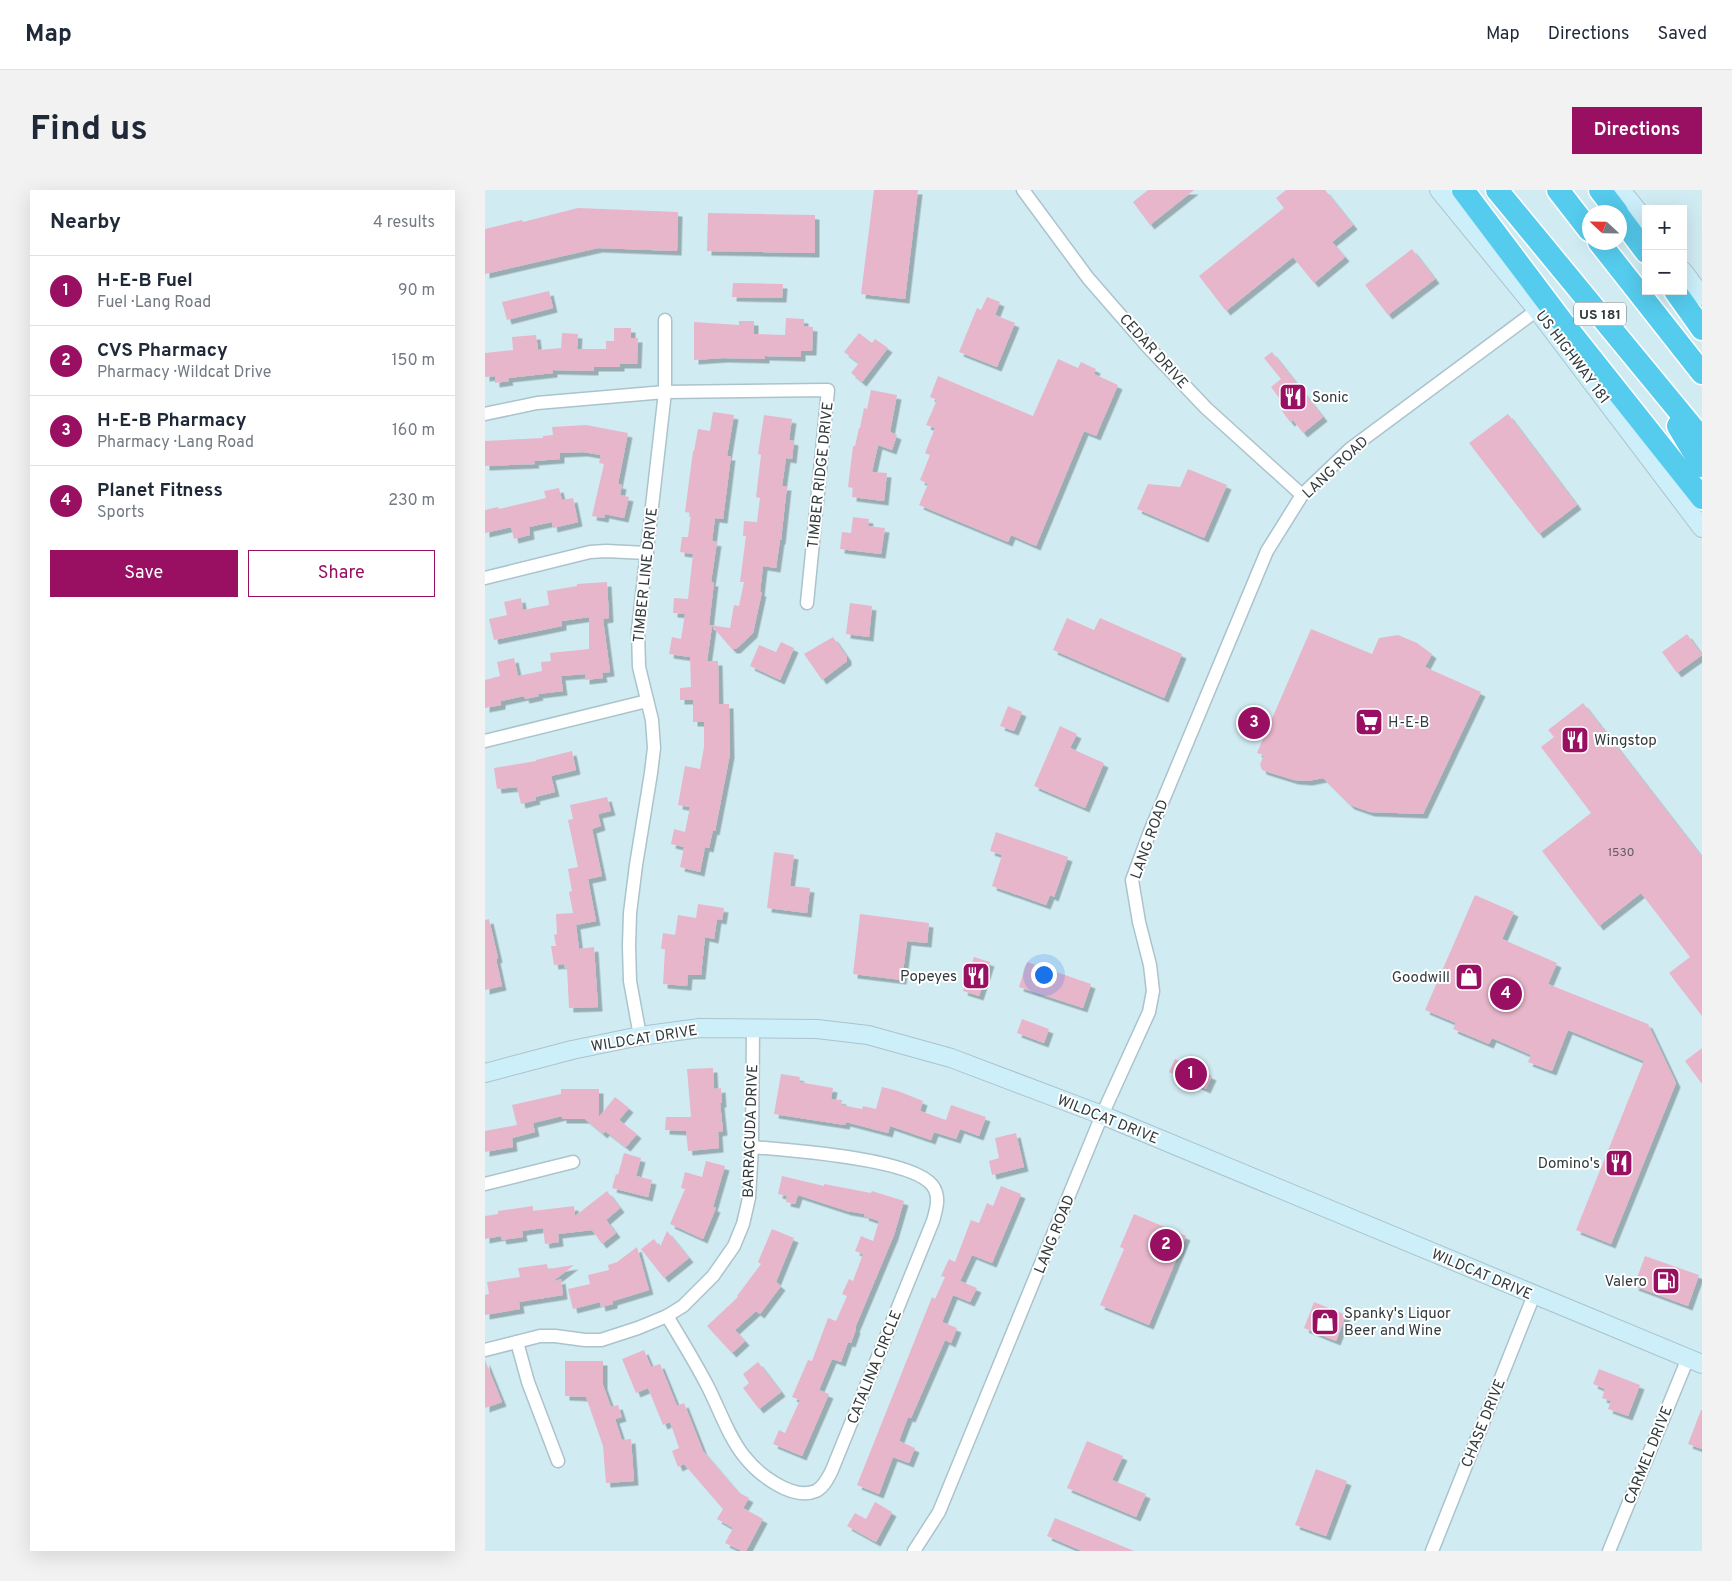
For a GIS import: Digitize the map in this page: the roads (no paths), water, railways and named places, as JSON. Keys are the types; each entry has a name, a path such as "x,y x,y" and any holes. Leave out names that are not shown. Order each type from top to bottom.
{"highway":[{"path":"1463,190 1564,324 1702,498"},
{"name":"US 181","path":"1497,190 1702,439"},
{"path":"1558,190 1582,221"},
{"path":"1600,190 1612,205"},
{"path":"1627,227 1644,250"},
{"name":"US 181","path":"1605,250 1702,373"},
{"path":"1678,295 1702,329"},
{"path":"1638,361 1702,466"}],"main road":[{"name":"US HIGHWAY 181","path":"1439,190 1537,310 1702,528"},
{"path":"1621,190 1642,216"},
{"path":"1687,276 1702,296"},
{"name":"WILDCAT DRIVE","path":"485,1073 572,1050 641,1036 700,1028 817,1029 868,1035 951,1058 1102,1115 1695,1361"}],"street":[{"name":"CEDAR DRIVE","path":"1023,190 1088,278 1149,348 1206,408 1302,496"},
{"name":"LANG ROAD","path":"914,1551 939,1512 1102,1115 1146,1020 1153,991 1132,880 1149,834 1267,551 1302,496 1350,449 1537,310"},
{"name":"TIMBER LINE DRIVE","path":"641,1036 630,981 629,946 634,884 654,748 652,720 639,667 638,630 665,392 665,320"},
{"name":"TIMBER RIDGE DRIVE","path":"665,392 828,390 807,603"},
{"path":"485,414 537,403 665,392"},
{"path":"485,578 590,552 647,553"},
{"path":"485,741 647,701"},
{"name":"BARRACUDA DRIVE","path":"485,1350 540,1336 601,1340 667,1316 683,1306 699,1292 723,1263 734,1246 743,1224 749,1198 752,1147 753,1028"},
{"name":"CATALINA CIRCLE","path":"667,1316 707,1385 743,1455 758,1472 797,1493 815,1491 821,1488 832,1470 933,1221 937,1206 937,1193 934,1186 919,1175 874,1162 826,1153 752,1147"},
{"path":"485,1184 573,1162"},
{"name":"CHASE DRIVE","path":"1432,1551 1534,1295"},
{"path":"517,1342 528,1382 557,1461"},
{"name":"CARMEL DRIVE","path":"1609,1551 1695,1361"}],"place":[{"name":"Sonic","path":"1293,397"},
{"name":"H-E-B","path":"1369,722"},
{"name":"H-E-B Pharmacy","path":"1254,723"},
{"name":"Wingstop","path":"1575,740"},
{"name":"Popeyes","path":"976,976"},
{"name":"Goodwill","path":"1469,977"},
{"name":"Planet Fitness","path":"1506,994"},
{"name":"H-E-B Fuel","path":"1191,1074"},
{"name":"Domino's","path":"1619,1163"},
{"name":"CVS Pharmacy","path":"1166,1245"},
{"name":"Valero","path":"1666,1281"},
{"name":"Spanky's Liquor Beer and Wine","path":"1325,1322"}]}
